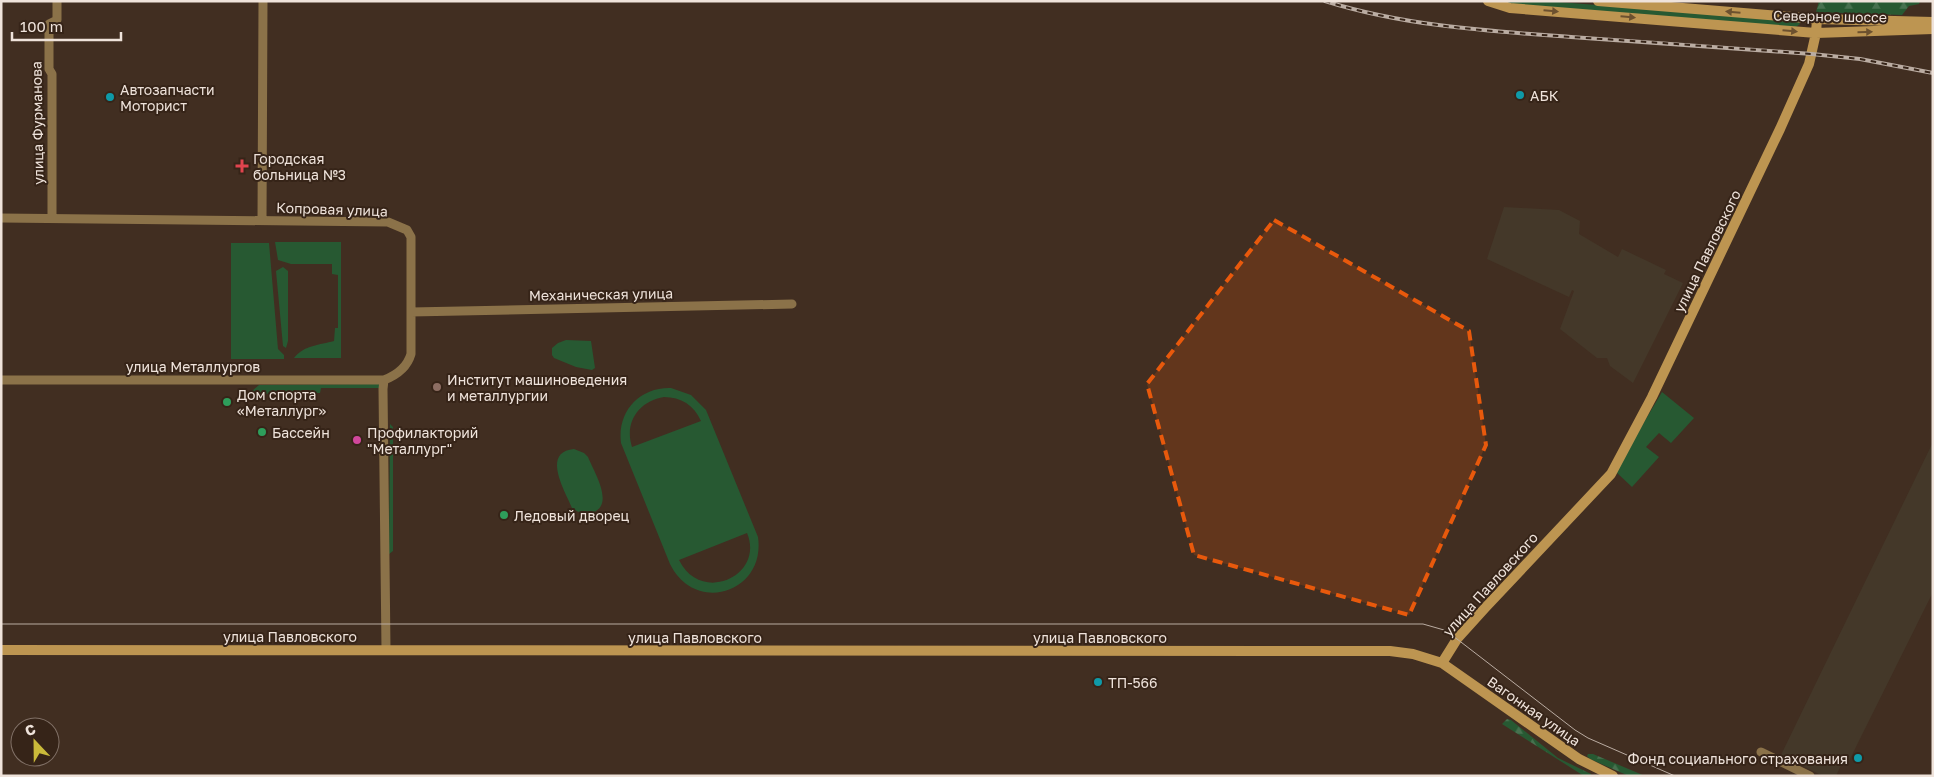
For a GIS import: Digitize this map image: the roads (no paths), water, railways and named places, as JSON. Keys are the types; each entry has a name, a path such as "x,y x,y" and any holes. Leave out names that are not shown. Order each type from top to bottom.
{"street":[{"name":"улица Фурманова","path":"52,218 52,74 49,69 49,24 57,20 57,1"},
{"path":"262,220 263,1"},
{"name":"Северное шоссе","path":"1488,1 1510,8 1816,33 1933,29"},
{"name":"Северное шоссе","path":"1598,1 1817,19 1933,22"},
{"name":"улица Павловского","path":"1,650 1390,651 1413,654 1442,663 1457,639 1611,474 1652,397 1747,200 1809,64 1817,19"},
{"name":"Копровая улица","path":"1,218 388,222 406,230 411,237 411,354 409,361 395,376 384,380"},
{"name":"Механическая улица","path":"411,312 792,304"},
{"name":"улица Металлургов","path":"1,380 384,380"},
{"path":"384,380 386,649"},
{"name":"Вагонная улица","path":"1442,663 1579,759 1613,776"},
{"path":"1761,752 1810,776"}],"tram line":[{"path":"1,624 1423,624 1444,630 1588,738 1675,776"}],"railway":[{"path":"1325,1 1416,22 1478,30 1812,54 1860,59 1933,73"}],"place":[{"name":"АБК","path":"1520,95"},
{"name":"Автозапчасти Моторист","path":"110,97"},
{"name":"Городская больница №3","path":"242,166"},
{"name":"Институт машиноведения и металлургии","path":"437,387"},
{"name":"Дом спорта «Металлург»","path":"227,402"},
{"name":"Бассейн","path":"262,432"},
{"name":"Профилакторий \"Металлург\"","path":"357,440"},
{"name":"Ледовый дворец","path":"504,515"},
{"name":"ТП-566","path":"1098,682"},
{"name":"Фонд социального страхования","path":"1858,758"}]}
